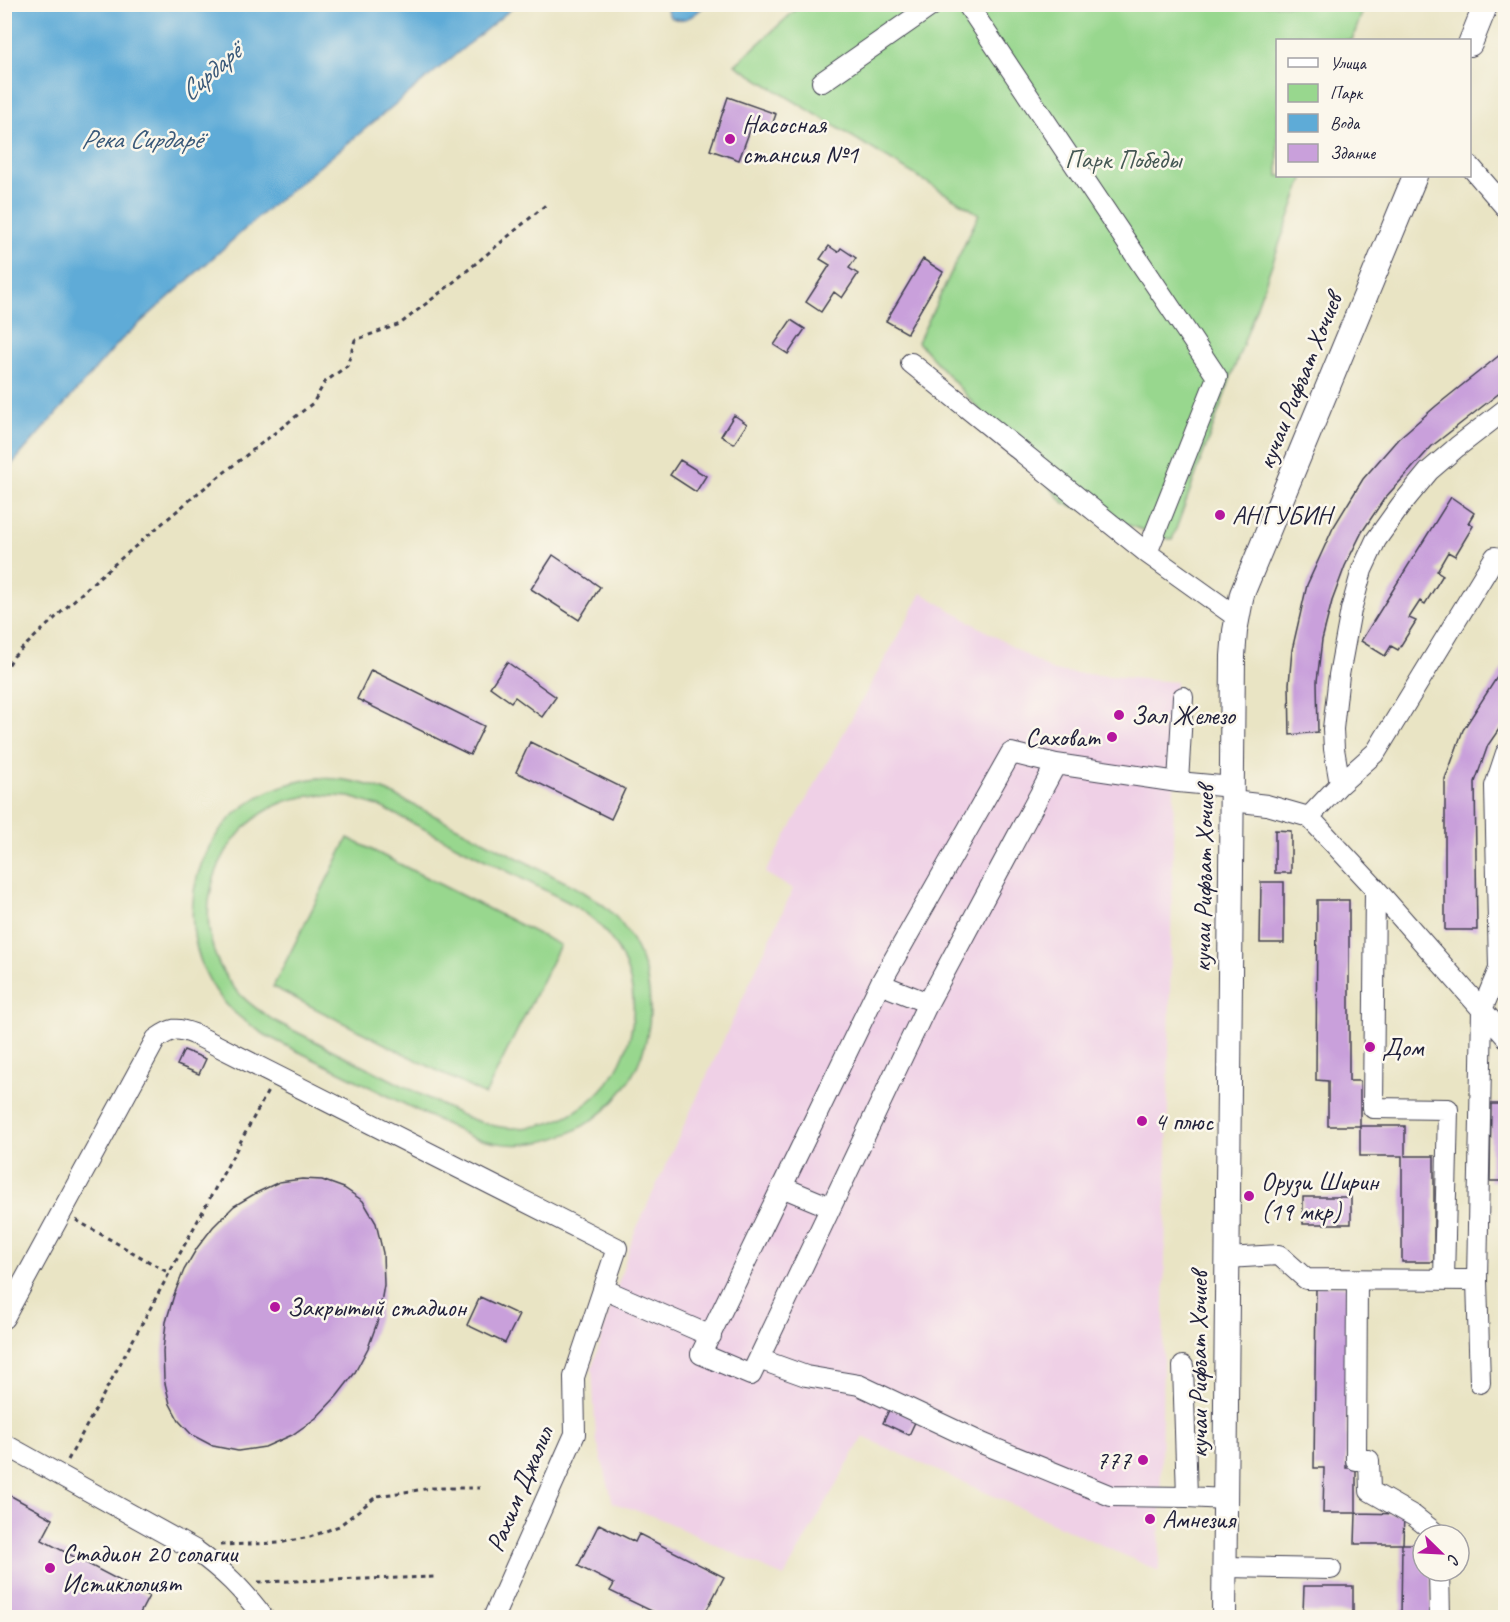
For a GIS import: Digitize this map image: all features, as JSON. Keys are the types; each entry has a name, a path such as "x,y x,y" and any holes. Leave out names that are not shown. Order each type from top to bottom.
{"main road":[{"path":"1471,42 1486,4"},
{"name":"кучаи Рифъат Хочиев","path":"1224,1617 1233,656 1238,618 1242,594 1415,177"}],"street":[{"path":"822,82 934,4"},
{"path":"967,4 1217,377 1147,553"},
{"path":"1471,167 1506,208"},
{"path":"911,363 1147,553 1238,618"},
{"path":"1340,784 1334,749 1334,718 1351,610 1362,570 1376,540 1429,471 1506,410"},
{"path":"1309,817 1340,784 1376,752 1495,557"},
{"path":"1178,782 1183,698"},
{"path":"1056,764 928,1003 751,1376 701,1354 880,984 1011,753 1056,764 1178,782 1232,794 1309,817 1506,1036"},
{"path":"1480,1383 1477,1280 1482,1010 1499,969 1495,786 1506,753"},
{"path":"1375,888 1373,1108 1448,1109 1444,1279"},
{"path":"880,984 928,1003"},
{"path":"4,1318 156,1039 169,1030 181,1028 276,1076"},
{"name":"Рахим Джалил","path":"276,1076 617,1248 574,1377 575,1434 493,1617"},
{"path":"782,1186 830,1207"},
{"path":"1227,1258 1279,1255 1306,1279 1477,1280"},
{"path":"1357,1280 1356,1460 1369,1460 1370,1491 1414,1515 1424,1523"},
{"path":"603,1289 711,1336"},
{"path":"759,1359 806,1376 860,1385 984,1444 1111,1496 1225,1499"},
{"path":"1183,1366 1187,1497"},
{"path":"4,1444 195,1550 223,1571 264,1617"},
{"path":"1225,1567 1331,1569"},
{"path":"1439,1583 1440,1617"}],"path":[{"path":"4,672 14,656 97,579 198,493 313,403 325,382 347,366 355,340 400,324 548,203"},
{"path":"60,1474 276,1076"},
{"path":"61,1212 169,1273"},
{"path":"218,1545 279,1543 310,1537 339,1526 377,1496 432,1488 480,1488"},
{"path":"235,1583 437,1577"}],"shaded area":[{"path":"922,593 1053,671 1176,682 1159,1571 863,1437 784,1577 656,1517 613,1503 596,1438 592,1368 633,1236 793,889 765,873"}],"green space":[{"name":"Парк Победы","path":"801,5 1365,5 1352,39 1276,39 1276,177 1304,177 1172,540 1064,503 918,342 979,214 735,65"},
{"path":"317,778 362,783 388,792 577,888 614,915 627,932 641,959 647,979 650,1009 647,1038 638,1065 624,1089 605,1110 581,1127 555,1138 518,1144 498,1143 471,1137 265,1035 236,1014 216,991 202,964 194,935 193,905 198,876 209,848 226,824 249,803 273,790","holes":["318,795 350,797 381,807 568,902 594,920 607,934 625,965 633,999 631,1032 620,1062 602,1089 576,1111 545,1124 509,1128 490,1125 461,1115 273,1020 247,1001 231,984 214,952 209,927 209,900 215,875 226,852 242,831 262,813 286,801"]},
{"path":"348,838 560,945 485,1095 273,987"}],"water":[{"name":"Река Сирдарё","path":"5,4 516,5 264,212 121,340 5,472"},
{"path":"669,4 705,5 685,19 675,19 670,17 667,10"}],"building":[{"name":"Насосная стансия №1","path":"728,97 776,114 771,128 753,122 739,160 710,150"},
{"path":"829,246 838,252 841,248 856,258 849,268 858,274 842,298 834,292 821,312 806,302 830,265 820,259"},
{"path":"923,259 943,272 907,333 886,321"},
{"path":"791,320 805,329 788,354 774,345"},
{"path":"1506,350 1506,388 1432,446 1384,499 1362,532 1345,566 1332,601 1322,640 1317,681 1318,732 1290,735 1289,684 1292,650 1307,585 1333,528 1363,479 1398,439"},
{"path":"734,415 747,424 734,444 721,436"},
{"path":"680,460 706,476 696,492 670,475"},
{"path":"1451,497 1474,513 1468,523 1473,526 1455,556 1448,552 1437,571 1443,575 1425,604 1420,601 1409,618 1416,621 1398,650 1391,646 1385,656 1361,641"},
{"path":"553,555 600,587 579,620 531,589"},
{"path":"507,662 556,697 542,717 515,697 511,702 490,687"},
{"path":"1506,663 1506,719 1488,745 1475,782 1477,930 1445,930 1445,780 1463,730"},
{"path":"371,670 484,726 470,755 357,699"},
{"path":"530,742 625,789 611,819 516,772"},
{"path":"1275,830 1291,831 1291,873 1275,873"},
{"path":"1261,882 1284,882 1284,943 1260,943"},
{"path":"1317,900 1349,900 1349,1081 1360,1081 1360,1126 1328,1126 1328,1081 1316,1080"},
{"path":"184,1050 206,1059 199,1074 177,1065"},
{"path":"1491,1104 1506,1104 1506,1181 1490,1181"},
{"path":"1360,1126 1405,1126 1405,1156 1434,1156 1434,1262 1402,1262 1402,1156 1360,1156"},
{"name":"Закрытый стадион","path":"302,1179 322,1180 344,1188 363,1201 376,1223 383,1253 384,1285 378,1320 368,1348 354,1374 316,1418 292,1435 265,1447 238,1451 213,1446 192,1435 179,1421 170,1404 164,1379 163,1351 166,1322 174,1295 184,1270 197,1248 213,1227 234,1206 279,1182"},
{"path":"1303,1197 1351,1197 1351,1224 1303,1224"},
{"path":"1316,1286 1348,1286 1346,1468 1356,1468 1356,1513 1323,1513 1324,1468 1314,1468"},
{"path":"480,1297 519,1315 505,1343 467,1325"},
{"path":"890,1408 916,1420 909,1435 883,1423"},
{"name":"Стадион 20 солагии Истиклолият","path":"4,1492 53,1519 42,1540 149,1596 138,1617 4,1617"},
{"path":"1356,1513 1404,1514 1403,1544 1355,1544"},
{"path":"599,1524 635,1542 639,1534 724,1577 703,1617 664,1617 610,1591 614,1584 578,1566"},
{"path":"1402,1544 1411,1544 1411,1583 1431,1583 1431,1617 1401,1617"},
{"path":"1304,1586 1353,1586 1353,1613 1303,1612"}],"place":[{"name":"Насосная стансия №1","path":"730,139"},
{"name":"АНГУБИН","path":"1220,515"},
{"name":"Зал Железо","path":"1119,715"},
{"name":"Саховат","path":"1112,737"},
{"name":"Дом","path":"1370,1047"},
{"name":"4 плюс","path":"1142,1121"},
{"name":"Орузи Ширин (19 мкр)","path":"1249,1196"},
{"name":"Закрытый стадион","path":"275,1307"},
{"name":"777","path":"1143,1460"},
{"name":"Амнезия","path":"1150,1519"},
{"name":"Стадион 20 солагии Истиклолият","path":"50,1568"}],"water label":[{"name":"Сирдарё","path":"210,72"}]}
